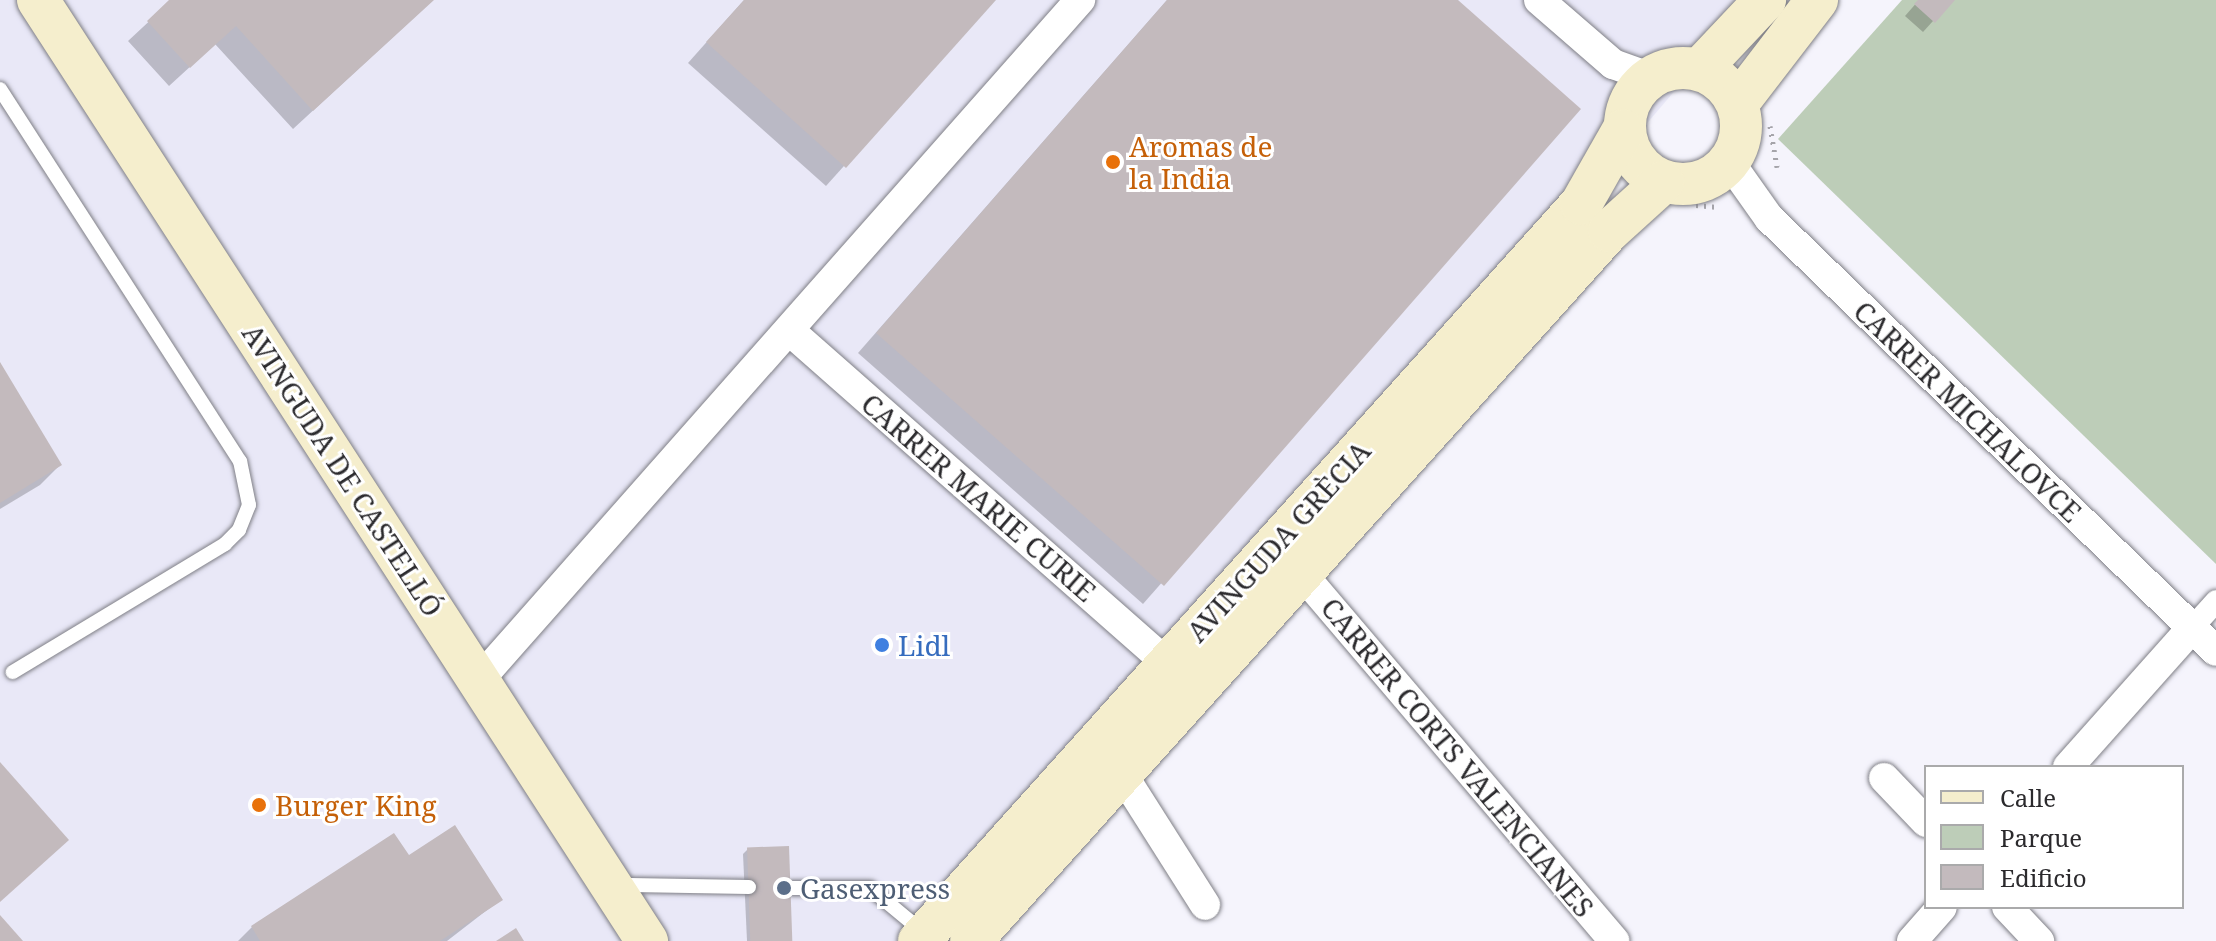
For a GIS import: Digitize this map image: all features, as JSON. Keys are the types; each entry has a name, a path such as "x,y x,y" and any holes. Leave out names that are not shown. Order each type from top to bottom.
{"main road":[{"name":"AVINGUDA DE CASTELLÓ","path":"38,0 647,941"},
{"path":"1700,69 1765,0"},
{"path":"1738,103 1817,0"},
{"path":"1673,67 1700,69 1723,81 1738,103 1742,134 1730,163 1699,184 1663,182 1635,162 1623,130 1629,100 1648,77 1673,67"},
{"name":"AVINGUDA GRÈCIA","path":"922,938 1581,204 1623,130"},
{"name":"AVINGUDA GRÈCIA","path":"971,941 1609,231 1663,182"}],"street":[{"path":"479,680 1080,0"},
{"path":"1539,0 1613,64 1648,77"},
{"name":"CARRER MICHALOVCE","path":"1730,163 1769,218 2216,651"},
{"name":"CARRER MARIE CURIE","path":"790,331 1168,664"},
{"name":"CARRER CORTS VALENCIANES","path":"1302,574 1614,941"},
{"path":"2070,765 2216,601"},
{"path":"1122,774 1205,905"},
{"path":"1884,778 1924,820"},
{"path":"1912,941 1940,909"},
{"path":"2009,909 2039,941"}],"lane":[{"path":"0,89 220,427 240,461 249,505 239,530 225,544 13,672"},
{"path":"617,895 630,885 749,887"},
{"path":"791,888 870,888 922,938"}],"shaded area":[{"path":"0,0 1752,0 951,941 0,941"}],"green space":[{"path":"1902,0 2216,0 2216,564 1778,139"}],"building":[{"path":"169,0 434,0 313,111 236,26 190,68 147,21"},
{"path":"744,0 996,0 846,168 706,42"},
{"path":"1167,0 1458,0 1581,109 1164,586 876,333"},
{"path":"1918,0 1955,0 1935,23 1914,4"},
{"path":"0,362 62,465 0,503"},
{"path":"0,762 69,840 0,902"},
{"path":"455,825 503,900 440,941 260,941 251,926 394,833 409,855"},
{"path":"789,846 792,941 750,941 747,847"},
{"path":"0,915 23,941 0,941"},
{"path":"516,928 524,941 496,941"}],"place":[{"name":"Aromas de la India","path":"1113,162"},
{"name":"Lidl","path":"882,645"},
{"name":"Burger King","path":"259,805"},
{"name":"Gasexpress","path":"784,888"}]}
